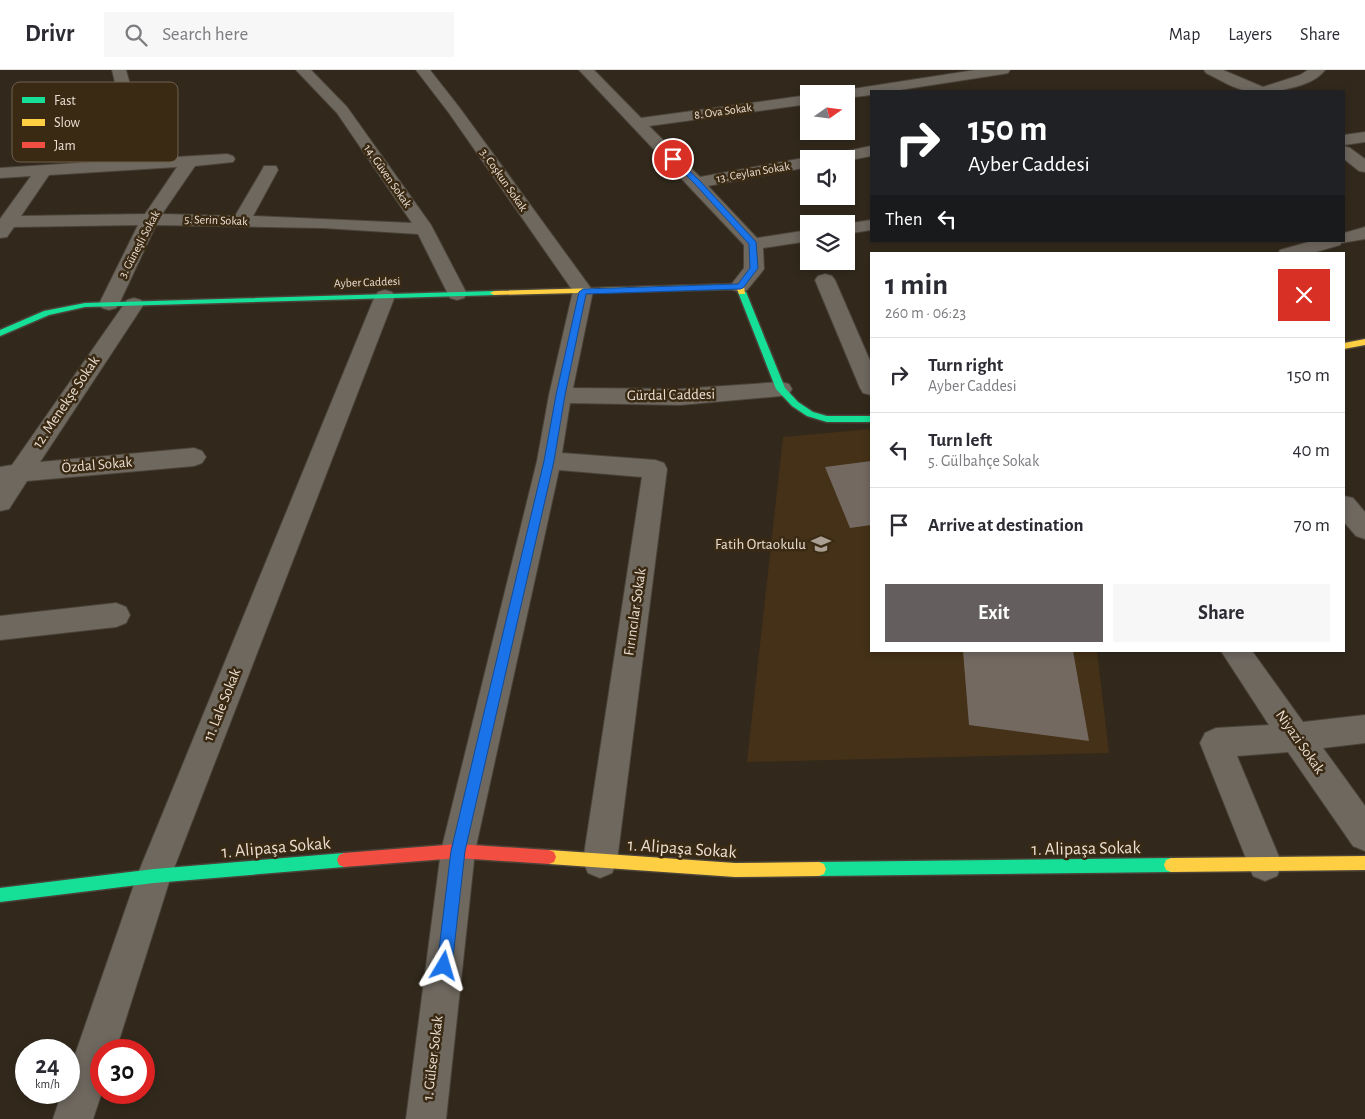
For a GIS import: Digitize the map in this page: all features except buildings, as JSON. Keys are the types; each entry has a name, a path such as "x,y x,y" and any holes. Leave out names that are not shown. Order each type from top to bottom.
{"main road":[{"name":"Ayber Caddesi","path":"0,333 47,312 85,305 740,286"},
{"path":"740,286 782,389 795,404 810,414 827,419 870,419"},
{"path":"1345,346 1365,342"},
{"name":"1. Alipaşa Sokak","path":"0,895 154,876 458,851 735,870 1365,863"}],"street":[{"name":"14. Güven Sokak","path":"303,70 342,110 425,229 457,294"},
{"name":"3. Coşkun Sokak","path":"423,70 454,110 583,292"},
{"path":"586,70 636,123 698,182 753,244 754,268 740,286"},
{"path":"889,76 904,89 1003,70"},
{"path":"1211,70 1257,90"},
{"path":"1269,90 1305,78 1318,70"},
{"path":"855,93 870,92"},
{"name":"8. Ova Sokak","path":"636,123 800,100"},
{"path":"1345,140 1365,137"},
{"path":"855,154 870,151"},
{"path":"1345,152 1365,167"},
{"path":"178,162 227,159"},
{"name":"3. Güneşli Sokak","path":"108,304 150,219 190,161"},
{"path":"114,166 116,162"},
{"path":"0,173 175,162"},
{"name":"13. Ceylan Sokak","path":"698,182 800,164"},
{"path":"4,229 44,170"},
{"path":"241,221 270,170"},
{"name":"5. Serin Sokak","path":"4,229 150,219 425,229"},
{"path":"855,228 870,225"},
{"path":"1345,238 1365,233"},
{"path":"753,244 800,236"},
{"path":"1293,252 1329,242"},
{"path":"825,280 870,386"},
{"name":"1. Gülser Sokak","path":"426,1119 458,851 549,461 560,395 583,292"},
{"name":"11. Lale Sokak","path":"74,1119 154,876 384,296"},
{"name":"12. Menekşe Sokak","path":"0,502 9,474 134,304"},
{"name":"Gürdal Caddesi","path":"560,395 680,397 782,389"},
{"name":"Özdal Sokak","path":"9,474 194,457"},
{"name":"Fırıncılar Sokak","path":"549,461 655,469 600,861"},
{"path":"0,628 116,615"},
{"name":"Niyazi Sokak","path":"1236,652 1365,834"},
{"path":"1265,864 1216,743 1297,737 1365,729"}],"shaded area":[{"name":"Fatih Ortaokulu","path":"870,429 870,652 1097,652 1109,753 747,762 783,437"}],"traffic: fast":[{"path":"742,292 781,389 795,404 810,414 827,419 870,419"},
{"path":"0,333 47,313 85,305 494,293"},
{"path":"0,895 154,876 344,860"},
{"path":"819,869 1171,865"}],"traffic: slow":[{"path":"494,293 740,286 742,292"},
{"path":"1345,346 1365,342"},
{"path":"549,857 735,870 819,869"},
{"path":"1171,865 1365,863"}],"traffic: jam":[{"path":"344,860 458,851 549,857"}],"place":[{"name":"Fatih Ortaokulu","path":"821,544"}],"route":[{"path":"444,966 458,851 549,461 560,395 583,292 740,286 754,268 753,244 698,182 673,159"}]}
